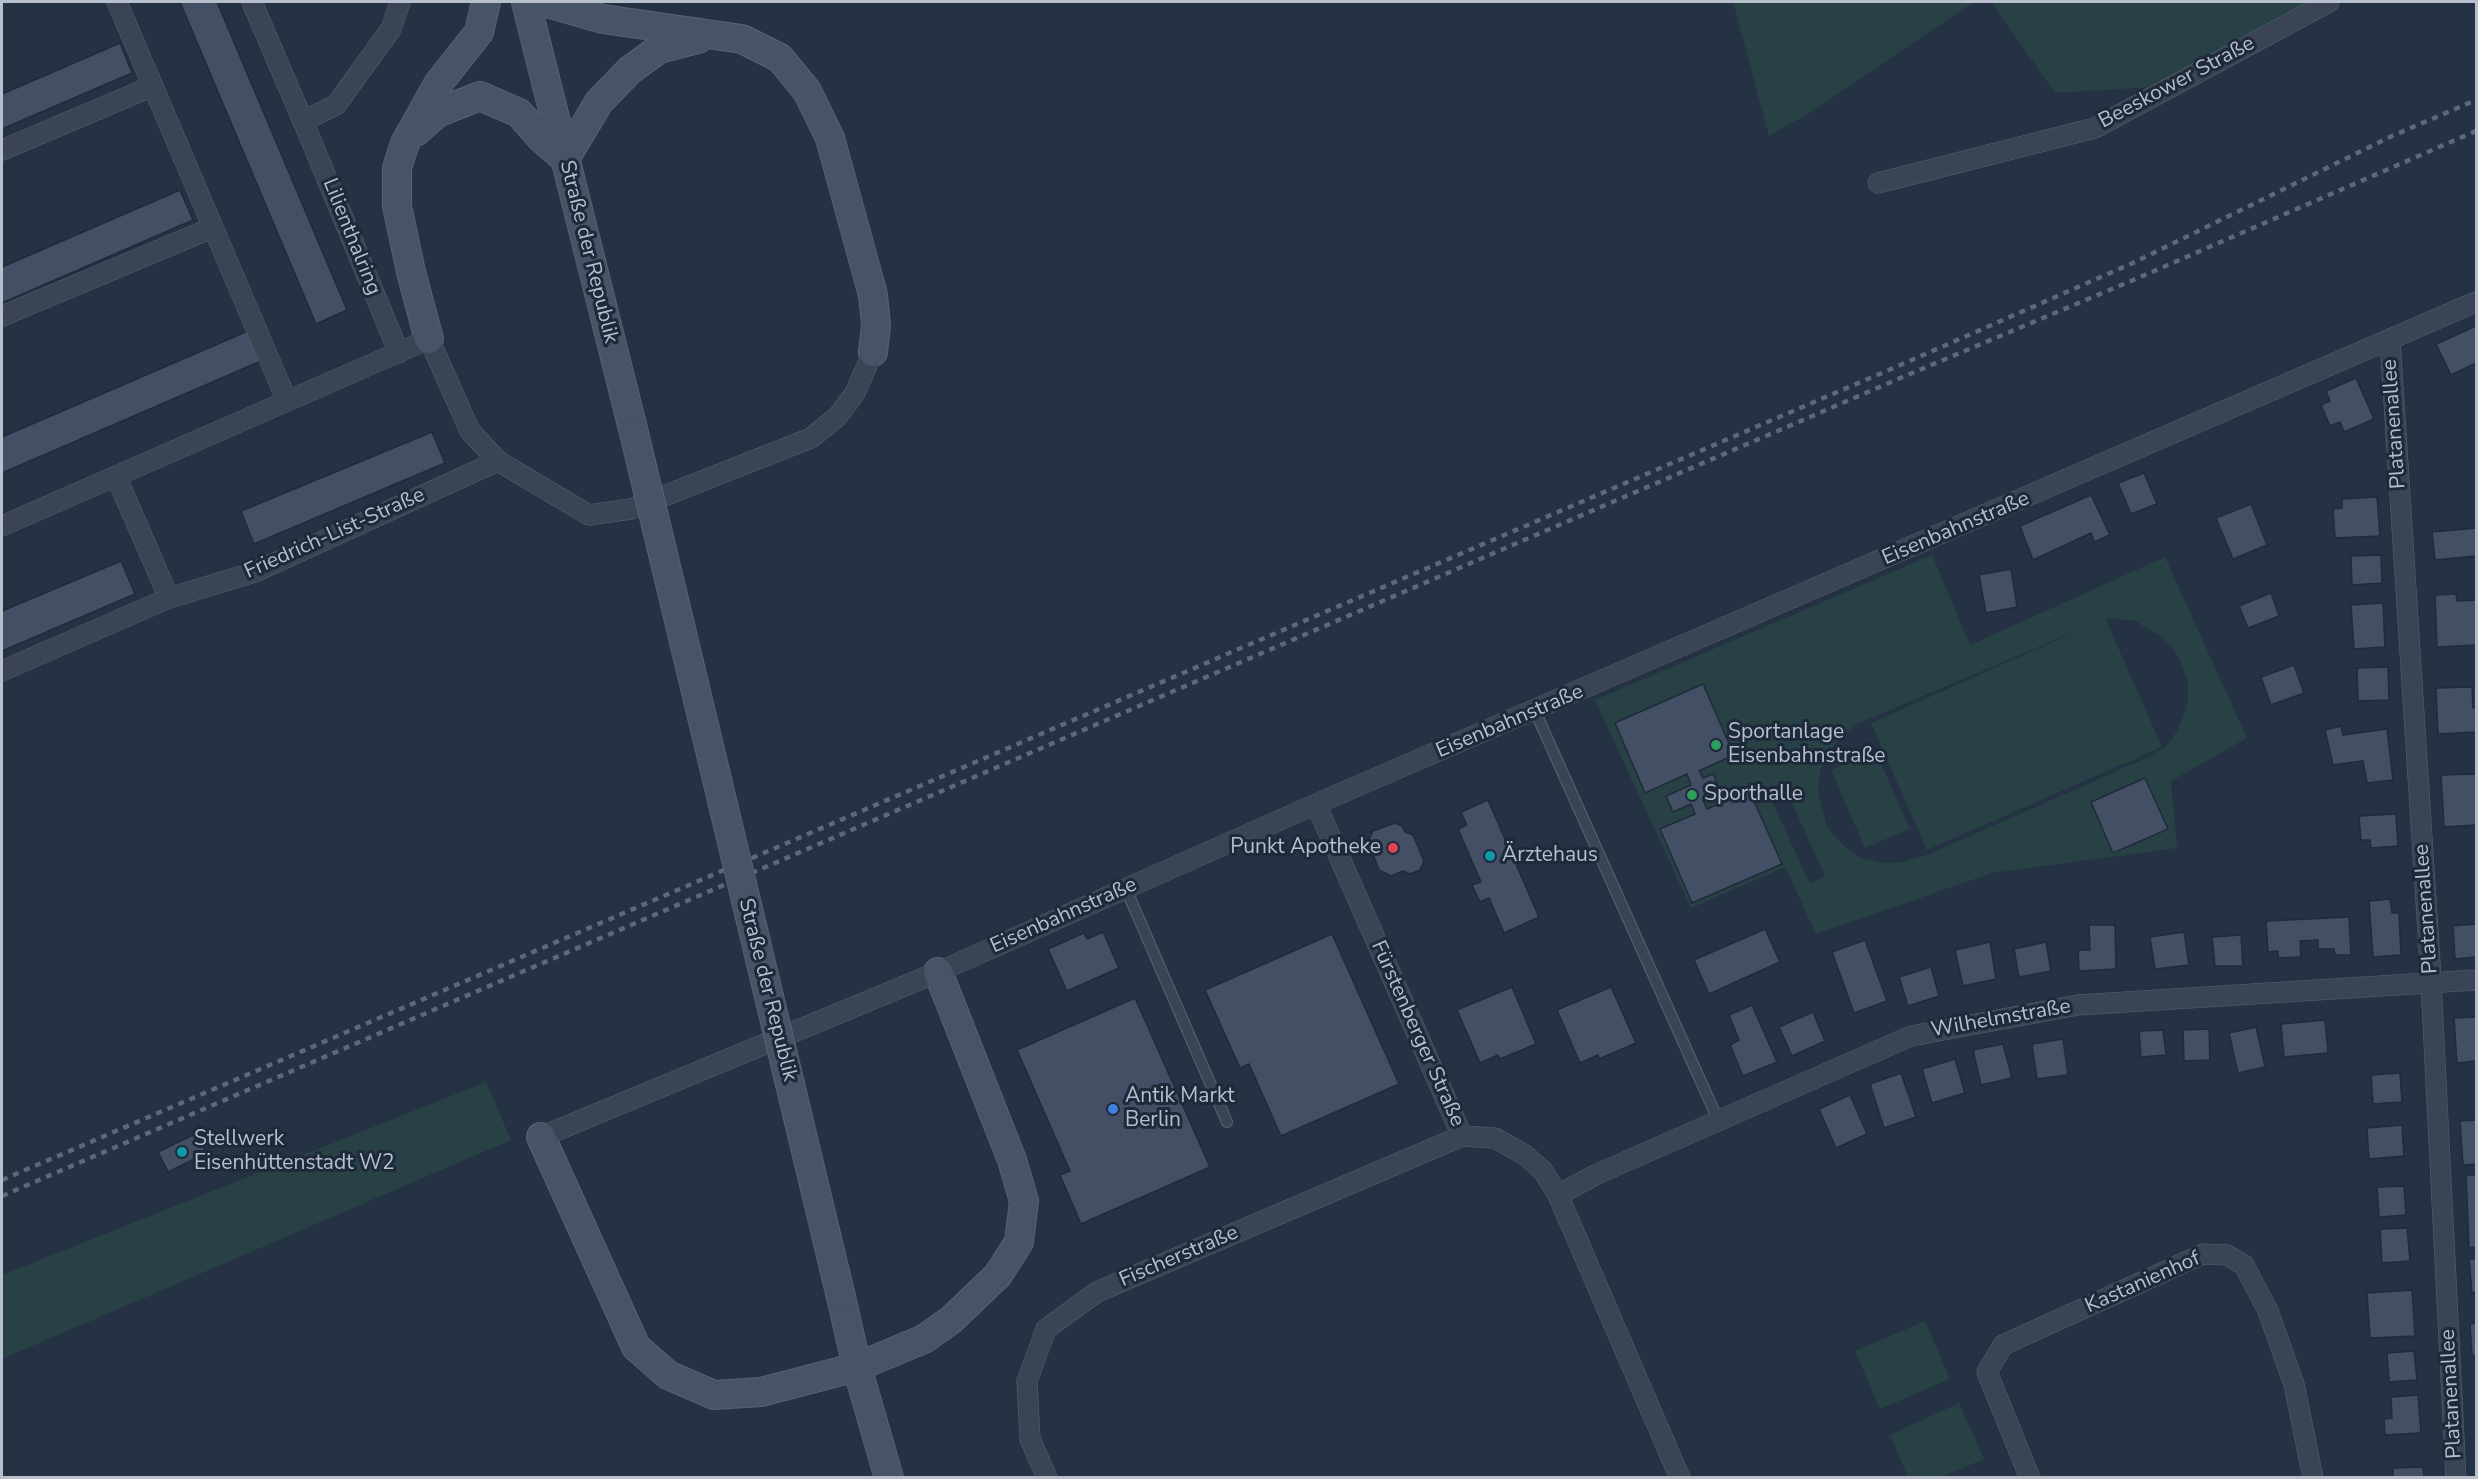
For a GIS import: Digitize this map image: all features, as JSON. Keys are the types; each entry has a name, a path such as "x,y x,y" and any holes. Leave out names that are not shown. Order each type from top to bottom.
{"main road":[{"path":"429,339 411,272 398,206 397,168 405,143 438,84 479,32 486,2"},
{"name":"Straße der Republik","path":"526,2 633,434 857,1367 889,1478"},
{"path":"544,2 603,19 742,39 780,58 807,90 830,138 873,295 876,325 873,352"},
{"path":"405,143 437,113 480,96 519,113 542,139 565,159 599,102 630,70 659,49 712,36"},
{"path":"541,1137 636,1347 668,1375 714,1395 761,1392 857,1367 924,1339 951,1320 998,1275 1019,1242 1024,1201 1012,1160 938,972"}],"street":[{"path":"117,2 286,401"},
{"name":"Lilienthalring","path":"252,2 399,353"},
{"path":"303,121 336,105 391,29 400,2"},
{"name":"Beeskower Straße","path":"1878,183 2095,128 2329,2"},
{"path":"2,150 153,86"},
{"path":"2,316 212,228"},
{"name":"Eisenbahnstraße","path":"541,1137 938,972 1316,804 2476,302"},
{"path":"2,526 429,339 470,432 498,461 590,515 631,509 811,438 838,416 855,393 873,352"},
{"name":"Platanenallee","path":"2390,340 2432,982 2456,1478"},
{"name":"Friedrich-List-Straße","path":"2,671 168,598 255,572 498,461"},
{"path":"116,476 168,598"},
{"name":"Fürstenberger Straße","path":"1316,804 1462,1136 1495,1138 1525,1155 1543,1171 1558,1194 1680,1478"},
{"name":"Wilhelmstraße","path":"1558,1194 1595,1175 1911,1036 2078,1005 2476,980"},
{"name":"Fischerstraße","path":"1047,1478 1030,1439 1027,1381 1046,1329 1097,1292 1462,1136"},
{"name":"Kastanienhof","path":"2030,1478 1987,1372 2003,1345 2203,1254 2227,1256 2244,1265 2268,1311 2294,1384 2313,1478"}],"lane":[{"path":"1535,711 1719,1122"},
{"path":"1126,888 1227,1122"}],"green space":[{"path":"1733,2 1974,2 1811,112 1769,136"},
{"path":"1991,2 2311,2 2153,87 2055,93"},
{"path":"1932,555 1970,645 2165,557 2247,738 2171,781 2177,848 1992,873 1816,934 1785,867 1691,908 1595,700","holes":["2112,618 2135,621 2160,636 2174,649 2183,667 2188,683 2188,700 2177,731 2168,744 2153,755 1927,855 1902,862 1882,863 1859,857 1842,844 1827,827 1818,790 1820,770 1838,739 1855,725 2102,620 1871,723 1927,850 2162,747 2106,620","2145,779 2167,829 2113,853 2091,803","1783,783 1825,876 1810,884 1767,790"]},
{"path":"1875,750 1910,829 1865,848 1831,770"},
{"path":"486,1082 511,1140 2,1359 2,1275"},
{"path":"1925,1321 1950,1379 1880,1409 1855,1351"},
{"path":"1959,1403 1984,1459 1942,1477 1908,1477 1890,1435"}],"building":[{"path":"180,2 217,2 347,310 316,324"},
{"path":"120,43 132,73 2,129 2,94"},
{"path":"180,190 193,220 2,303 2,267"},
{"path":"2476,326 2476,363 2451,375 2436,344"},
{"path":"248,331 261,361 2,473 2,437"},
{"path":"2356,378 2374,419 2344,432 2340,422 2330,426 2321,405 2330,401 2326,391"},
{"path":"432,432 445,463 254,544 241,511"},
{"path":"2144,473 2157,504 2131,514 2118,483"},
{"path":"2091,495 2110,535 2094,542 2091,533 2033,560 2020,526"},
{"path":"2377,497 2380,536 2335,538 2333,509 2342,508 2342,499"},
{"path":"2251,504 2267,545 2233,559 2216,518"},
{"path":"2476,528 2476,556 2435,560 2432,532"},
{"path":"2381,555 2382,583 2352,585 2351,556"},
{"path":"121,561 135,594 2,651 2,611"},
{"path":"2011,569 2017,607 1986,613 1979,575"},
{"path":"2271,593 2279,616 2248,628 2239,606"},
{"path":"2456,594 2457,601 2476,600 2476,645 2437,647 2435,595"},
{"path":"2383,603 2385,647 2354,649 2351,605"},
{"path":"2294,665 2304,693 2271,705 2261,677"},
{"path":"2388,667 2389,700 2358,701 2357,668"},
{"name":"Sporthalle","path":"1703,684 1734,755 1699,771 1703,778 1713,774 1721,792 1703,800 1707,809 1749,790 1782,864 1692,903 1660,829 1695,814 1691,804 1673,812 1666,796 1691,785 1687,774 1645,793 1615,723"},
{"path":"2472,687 2473,708 2476,707 2476,732 2438,734 2436,688"},
{"path":"2341,726 2343,735 2387,729 2393,780 2367,783 2363,761 2333,765 2325,730"},
{"path":"2476,774 2476,825 2444,827 2441,775"},
{"path":"2145,778 2168,829 2113,853 2091,802"},
{"name":"Ärztehaus","path":"1488,800 1539,917 1504,933 1489,898 1480,902 1472,885 1481,882 1458,829 1467,825 1461,812"},
{"path":"2396,814 2398,846 2371,848 2370,840 2361,840 2359,816"},
{"path":"1395,823 1402,826 1405,832 1413,835 1424,861 1420,870 1410,874 1403,871 1391,876 1379,870 1368,841 1373,831"},
{"path":"2390,899 2392,913 2399,913 2401,955 2373,957 2369,901"},
{"path":"2349,917 2351,955 2335,955 2334,949 2318,949 2318,940 2300,941 2301,957 2278,958 2278,951 2268,952 2266,921"},
{"path":"2476,924 2476,957 2455,959 2453,926"},
{"path":"2089,925 2115,925 2116,969 2079,971 2078,950 2090,950"},
{"path":"1765,929 1780,962 1709,994 1694,960"},
{"path":"1103,932 1119,968 1067,991 1048,949 1084,933 1087,939"},
{"path":"2184,932 2189,965 2155,969 2150,937"},
{"path":"1332,934 1399,1084 1281,1136 1249,1064 1240,1068 1205,990"},
{"path":"2241,935 2243,966 2215,966 2212,937"},
{"path":"1865,940 1887,1001 1854,1013 1832,952"},
{"path":"1990,942 1996,979 1963,986 1955,950"},
{"path":"2046,942 2051,971 2019,977 2014,949"},
{"path":"1931,967 1939,996 1908,1006 1899,977"},
{"path":"1512,987 1536,1044 1500,1059 1498,1055 1480,1063 1457,1010"},
{"path":"1611,987 1636,1043 1599,1059 1598,1055 1580,1063 1557,1010"},
{"name":"Antik Markt Berlin","path":"1135,998 1210,1167 1081,1224 1060,1175 1070,1171 1017,1050"},
{"path":"1752,1005 1777,1062 1743,1076 1730,1045 1739,1040 1729,1015"},
{"path":"1813,1012 1825,1041 1792,1056 1779,1027"},
{"path":"2476,1017 2476,1061 2457,1063 2454,1018"},
{"path":"2325,1020 2328,1053 2284,1057 2281,1024"},
{"path":"2256,1027 2265,1067 2238,1073 2229,1033"},
{"path":"2209,1029 2210,1060 2184,1061 2183,1030"},
{"path":"2163,1030 2166,1055 2141,1057 2139,1031"},
{"path":"2063,1039 2068,1075 2037,1079 2032,1044"},
{"path":"2003,1044 2012,1078 1981,1085 1973,1050"},
{"path":"1955,1059 1965,1093 1932,1103 1922,1069"},
{"path":"1901,1073 1916,1117 1884,1128 1870,1084"},
{"path":"2400,1073 2402,1102 2373,1104 2371,1075"},
{"path":"1850,1095 1867,1134 1836,1148 1819,1109"},
{"path":"2476,1120 2476,1164 2463,1165 2460,1121"},
{"path":"2402,1125 2404,1156 2369,1159 2367,1128"},
{"name":"Stellwerk Eisenhüttenstadt W2","path":"197,1133 206,1153 168,1172 158,1152"},
{"path":"2466,1175 2476,1175 2476,1247 2469,1248"},
{"path":"2404,1186 2406,1215 2379,1217 2377,1187"},
{"path":"2407,1228 2410,1261 2382,1263 2380,1229"},
{"path":"2469,1259 2476,1259 2476,1292 2472,1293"},
{"path":"2412,1290 2415,1336 2370,1338 2367,1293"},
{"path":"2476,1323 2476,1356 2472,1356 2470,1324"},
{"path":"2414,1351 2417,1380 2389,1382 2387,1353"},
{"path":"2418,1395 2421,1433 2385,1435 2384,1419 2392,1418 2391,1397"},
{"path":"2423,1467 2424,1478 2393,1478 2393,1468"}],"railway":[{"path":"2,1180 1905,363 2135,262 2392,136 2476,100"},
{"path":"2,1196 2476,131"}],"place":[{"name":"Sportanlage Eisenbahnstraße","path":"1716,745"},
{"name":"Sporthalle","path":"1692,795"},
{"name":"Punkt Apotheke","path":"1393,848"},
{"name":"Ärztehaus","path":"1490,856"},
{"name":"Antik Markt Berlin","path":"1113,1109"},
{"name":"Stellwerk Eisenhüttenstadt W2","path":"182,1152"}]}
